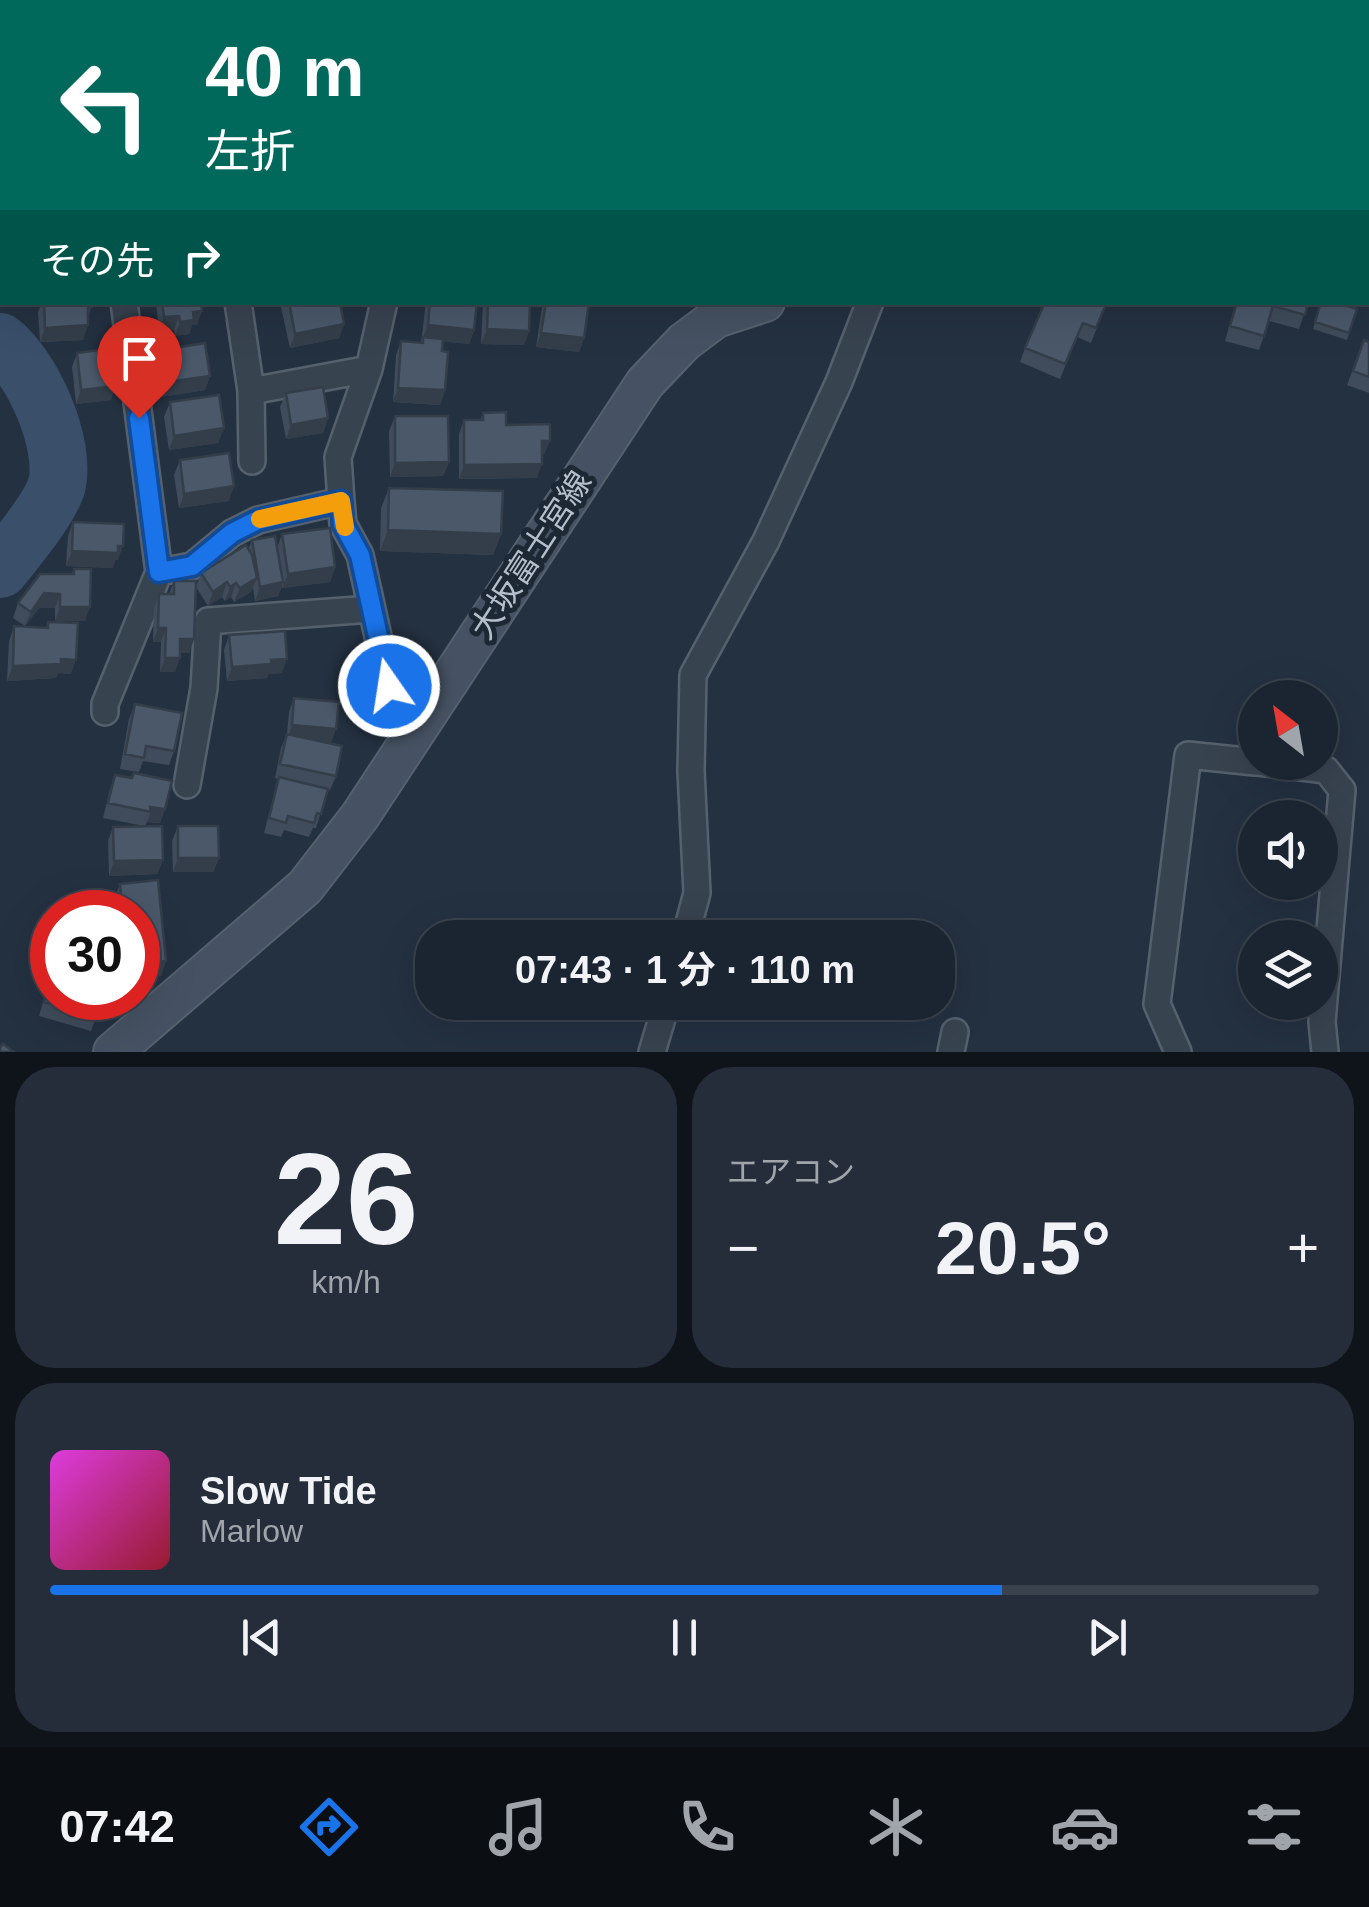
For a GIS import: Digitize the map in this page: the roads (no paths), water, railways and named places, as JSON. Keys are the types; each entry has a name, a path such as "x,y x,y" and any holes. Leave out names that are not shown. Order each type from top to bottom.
{"main road":[{"name":"大坂富士宮線","path":"114,1052 306,887 360,816 645,383 717,310 747,305"}],"street":[{"path":"105,712 159,572 124,305"},
{"path":"238,305 251,391 252,460"},
{"path":"383,305 369,369 338,457 343,524 360,555 389,686 431,710"},
{"path":"689,920 696,893 693,675 766,541 869,305"},
{"path":"251,391 369,369"},
{"path":"159,572 192,566 232,533 258,520 341,501"},
{"path":"187,785 204,688 208,621 372,609"},
{"path":"1178,1052 1157,1004 1188,755 1238,760"},
{"path":"1324,1052 1322,1022 1342,790 1334,780"},
{"path":"652,1052 662,1020"}],"waterway":[{"path":"0,342 24,369 44,407 58,467 57,484 49,503 0,569"}]}
